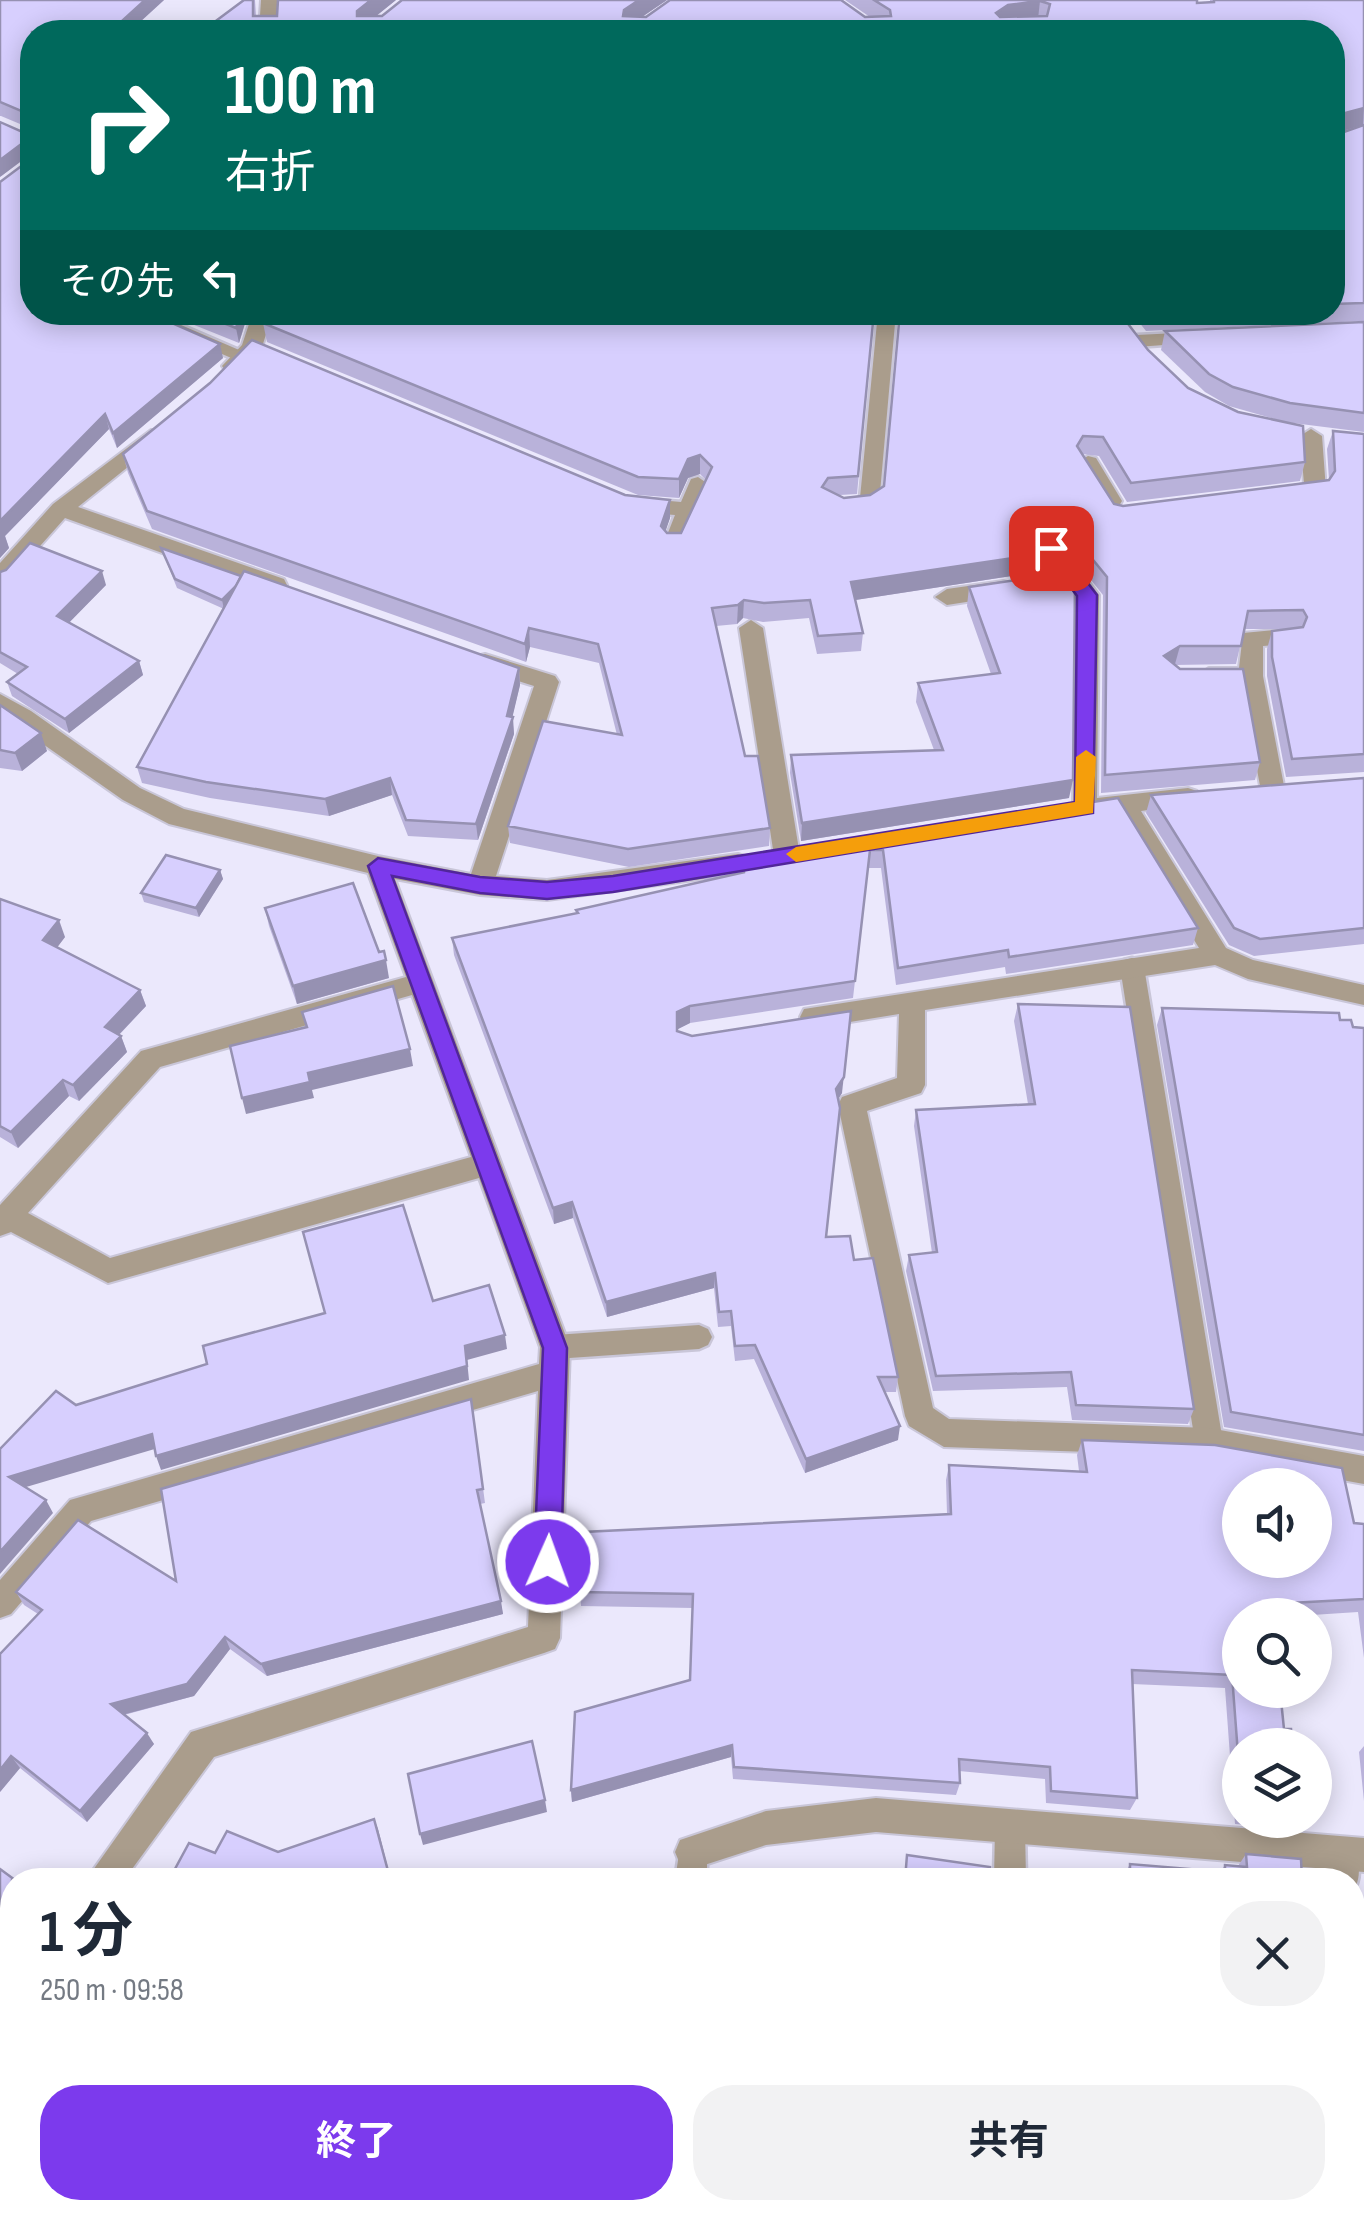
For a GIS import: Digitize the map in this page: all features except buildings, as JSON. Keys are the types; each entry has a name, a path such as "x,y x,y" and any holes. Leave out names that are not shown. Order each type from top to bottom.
{"street":[{"path":"220,378 257,340 286,325"},
{"path":"1132,333 1160,367"},
{"path":"0,577 62,509 167,423"},
{"path":"1256,497 1315,490 1311,436"},
{"path":"1088,463 1119,514 1138,512"},
{"path":"62,509 291,591"},
{"path":"1051,548 1087,595 1076,809 1216,795"},
{"path":"946,597 1074,578"},
{"path":"0,703 41,727 151,807 378,866 480,885 547,890 796,854 751,628"},
{"path":"1272,791 1250,676 1251,639 1286,637"},
{"path":"466,656 547,682 480,885"},
{"path":"1194,676 1250,676"},
{"path":"1122,802 1217,955"},
{"path":"112,1868 203,1744 544,1638 555,1360 423,982 378,866"},
{"path":"783,1022 1217,955 1248,968 1364,996"},
{"path":"423,982 151,1059 4,1220 108,1271 487,1164"},
{"path":"912,1001 911,1085 852,1105 920,1416 944,1433 1209,1442 1364,1470"},
{"path":"0,1603 81,1510 555,1360"},
{"path":"692,1866 766,1828 876,1815 1350,1863"}],"lane":[{"path":"191,325 257,340"},
{"path":"834,505 869,504 886,325"},
{"path":"1132,333 1213,338"},
{"path":"674,543 698,484"},
{"path":"618,498 634,505 687,509"},
{"path":"1132,967 1209,1442"},
{"path":"555,1360 699,1338"},
{"path":"1010,1826 1010,1868"}],"slow traffic":[{"path":"796,854 1085,808 1086,757"}],"route":[{"path":"548,1562 555,1348 378,866 480,885 547,890 613,884 1085,808 1087,595 1051,548"}]}
